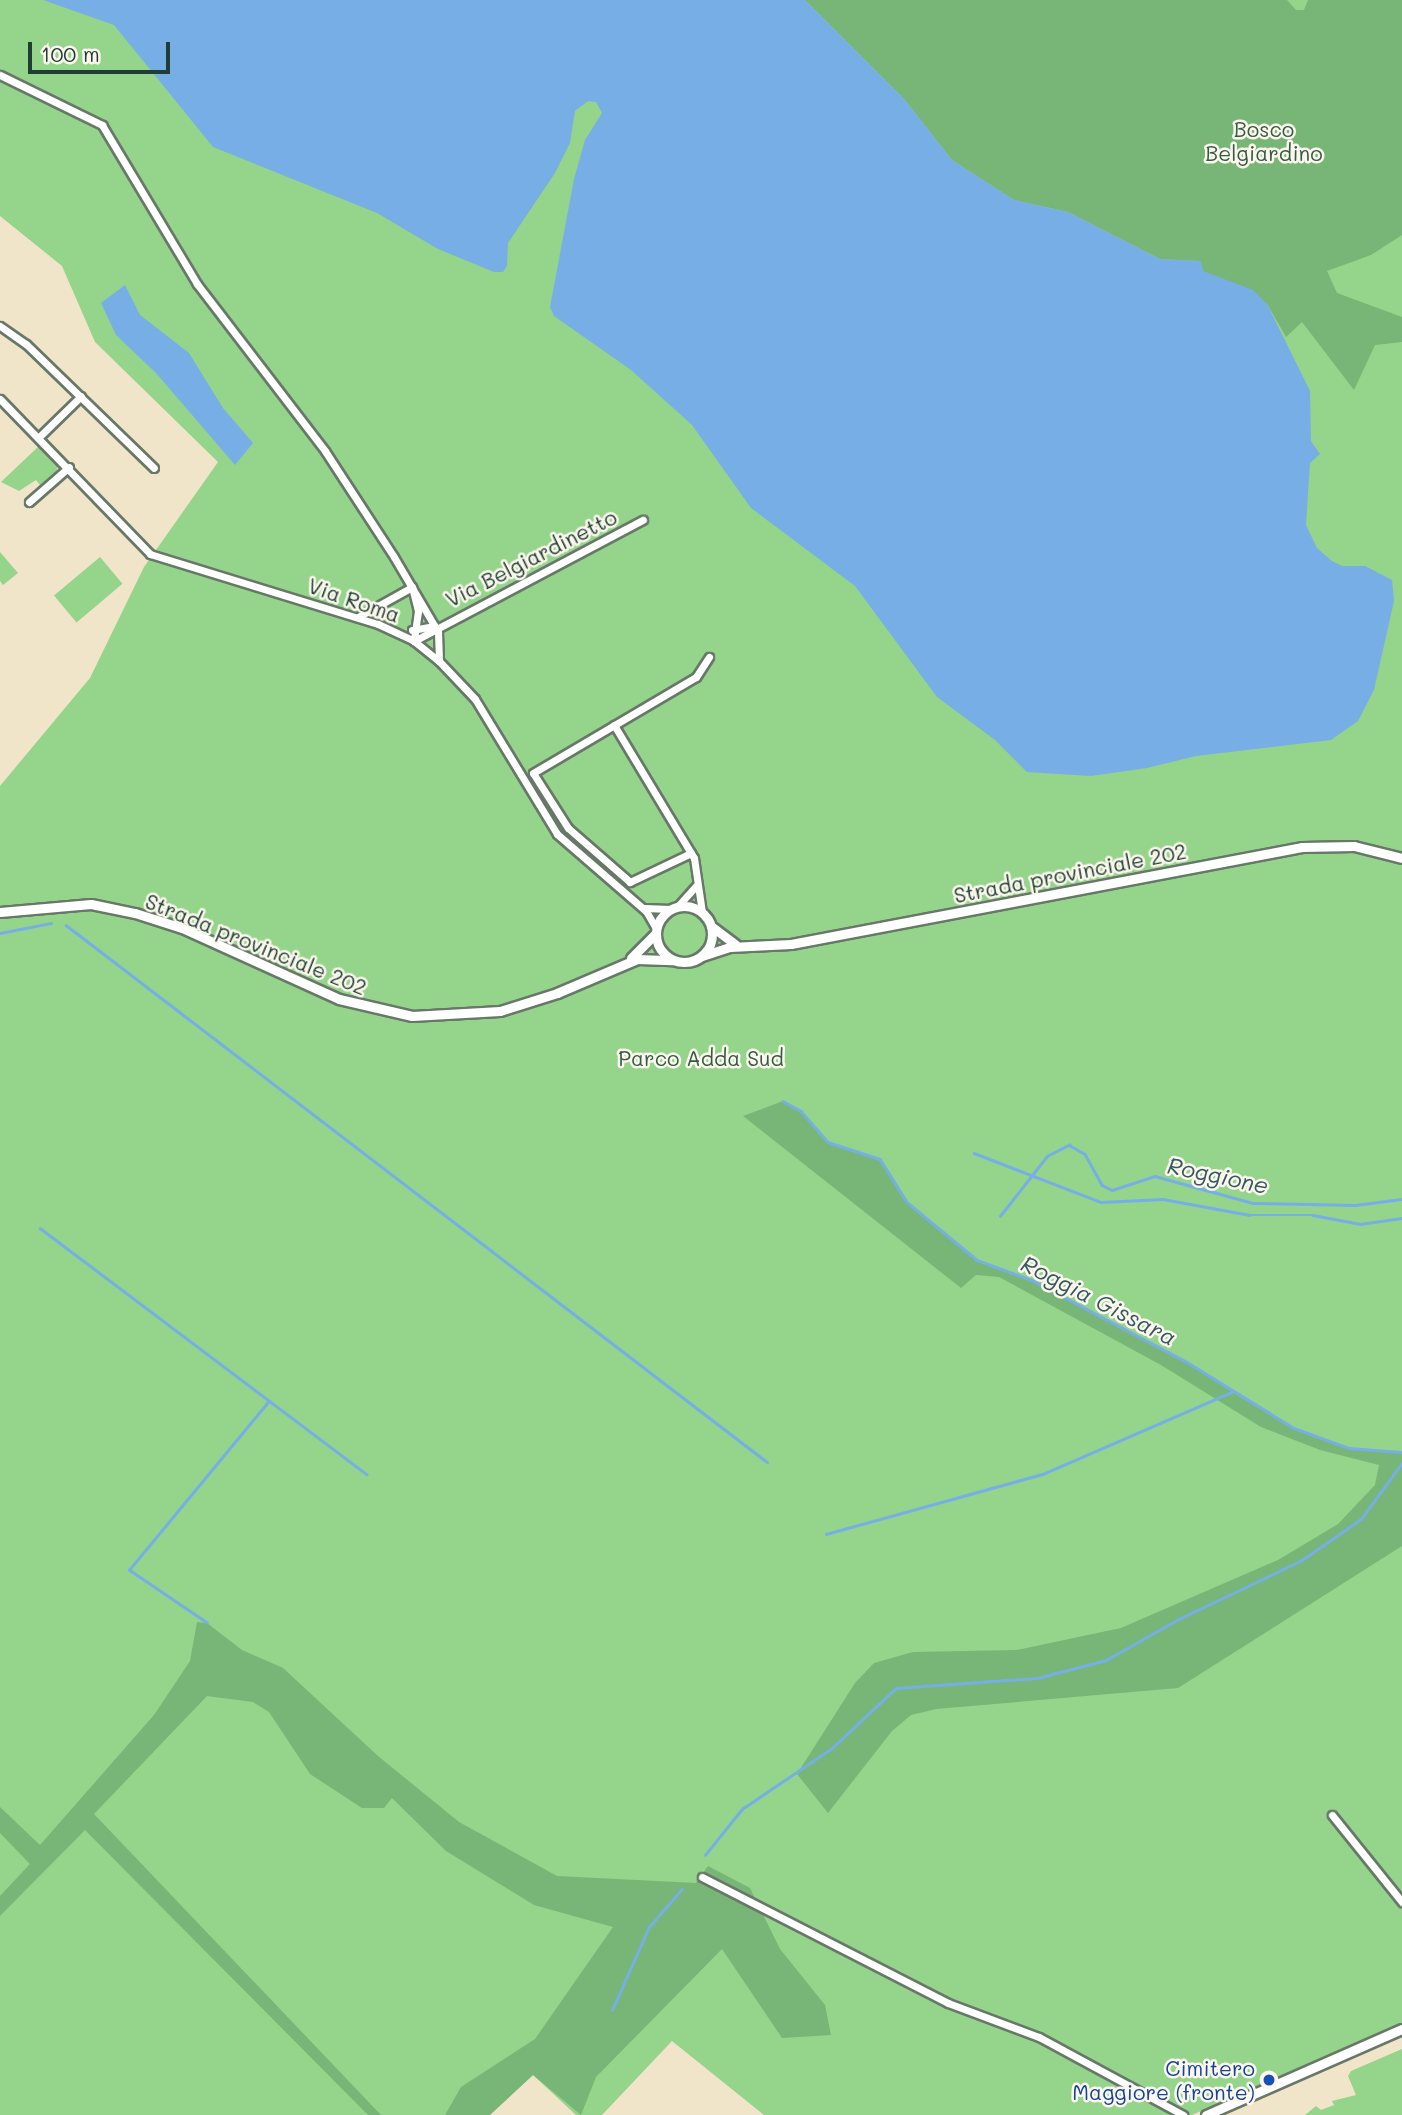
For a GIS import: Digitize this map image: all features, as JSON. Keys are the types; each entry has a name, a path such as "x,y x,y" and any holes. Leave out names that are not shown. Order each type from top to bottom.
{"street":[{"path":"0,75 102,125 197,284 325,451 412,587 435,626 439,661"},
{"path":"0,326 81,396 154,468"},
{"path":"40,436 81,396"},
{"name":"Via Roma","path":"0,399 40,436 150,554 358,617 414,641 439,661 475,699 557,834 640,907 656,929"},
{"path":"29,502 69,467"},
{"name":"Via Belgiardinetto","path":"435,626 643,520"},
{"path":"358,617 412,587"},
{"path":"412,587 418,611 414,641"},
{"path":"400,634 414,628 435,626"},
{"path":"414,641 435,626"},
{"path":"691,853 633,883 578,839 555,810 533,773 696,677 709,657"},
{"path":"614,725 691,853 697,867 696,886 702,912 722,939 744,946"},
{"name":"Strada provinciale 202","path":"0,912 91,904 135,913 182,928 339,999 412,1016 458,1017 516,1008 617,966 647,957 688,962 744,946 791,944 1302,847 1354,846 1402,858"},
{"path":"674,908 696,886"},
{"path":"640,907 702,912"},
{"name":"Strada provinciale 202","path":"617,966 646,947 656,929 674,908"},
{"path":"702,956 711,942 711,926"},
{"path":"656,929 658,947 672,960"},
{"path":"1332,1815 1402,1902"},
{"path":"702,1877 948,2003 1059,2047 1183,2115"},
{"path":"1206,2115 1402,2029"}],"green space":[{"name":"Parco Adda Sud","path":"0,0 1402,0 1402,2023 1192,2115 764,2115 672,2041 602,2115 576,2115 533,2075 489,2115 0,2115 0,786 90,678 144,567 218,462 95,342 62,266 0,216"},
{"name":"Bosco Belgiardino","path":"805,0 1287,0 1296,10 1304,10 1308,0 1402,0 1402,235 1371,255 1327,271 1337,293 1402,317 1402,342 1375,345 1354,390 1302,322 1286,337 1267,304 1202,271 1200,261 1160,259 1068,212 1014,200 952,160 904,99"},
{"path":"40,445 58,462 57,470 40,485 36,480 19,491 1,482"},
{"path":"0,552 18,573 3,585 0,581"},
{"path":"100,557 122,584 77,622 54,596"},
{"path":"783,1101 801,1111 828,1142 880,1159 907,1202 977,1260 1032,1280 1187,1362 1294,1428 1349,1448 1402,1452 1402,1546 1178,1688 936,1709 911,1715 892,1731 828,1813 797,1774 855,1683 874,1663 913,1652 1017,1650 1121,1628 1278,1560 1338,1524 1375,1485 1379,1465 1320,1450 1261,1427 1161,1365 999,1277 976,1275 961,1288 743,1116"},
{"path":"197,1622 207,1623 242,1650 283,1668 378,1756 459,1822 557,1876 696,1883 708,1866 750,1888 780,1949 825,2005 831,2035 782,2038 722,1949 596,2077 581,2115 533,2075 490,2115 445,2115 461,2087 535,2039 613,1927 534,1905 446,1851 392,1798 384,1808 362,1808 310,1774 269,1712 253,1702 207,1696 94,1814 381,2115 368,2115 85,1830 0,1916 0,1896 30,1864 0,1833 0,1807 40,1845 154,1715 190,1661"},
{"path":"1402,2049 1402,2115 1305,2115 1316,2106 1321,2110 1334,2105 1332,2101 1356,2095 1348,2076 1351,2071"}],"water":[{"path":"43,0 805,0 904,99 952,160 1014,200 1068,212 1160,259 1201,261 1203,271 1253,290 1267,304 1310,391 1311,441 1320,454 1310,463 1306,525 1317,548 1332,561 1342,566 1365,566 1392,580 1394,601 1374,690 1358,721 1331,740 1196,756 1147,768 1091,776 1027,772 995,740 937,697 855,586 751,508 692,425 631,370 554,316 550,307 574,179 585,140 602,113 596,102 588,101 575,111 570,143 555,173 508,243 507,266 503,272 494,272 438,249 377,213 213,147 114,25"},
{"path":"125,285 140,315 189,353 223,408 253,443 235,465 156,373 116,335 101,303"}],"waterway":[{"path":"0,933 51,923"},
{"path":"66,925 767,1462"},
{"name":"Roggia Gissara","path":"783,1101 801,1111 828,1142 880,1159 907,1202 977,1260 1032,1280 1187,1362 1294,1428 1349,1448 1402,1452"},
{"name":"Roggione","path":"1000,1216 1047,1156 1069,1145 1085,1154 1102,1185 1112,1190 1155,1176 1253,1203 1355,1205 1402,1199"},
{"path":"974,1153 1101,1202 1163,1199 1250,1215 1313,1215 1360,1224 1402,1218"},
{"path":"40,1228 367,1474"},
{"path":"826,1534 1043,1474 1232,1392"},
{"path":"207,1623 129,1570 269,1401"},
{"path":"705,1855 742,1809 832,1748 896,1688 1037,1678 1106,1660 1177,1620 1302,1560 1361,1519 1402,1463"},
{"path":"612,2010 649,1927 682,1889"}],"place":[{"name":"Cimitero Maggiore (fronte)","path":"1269,2080"}]}
